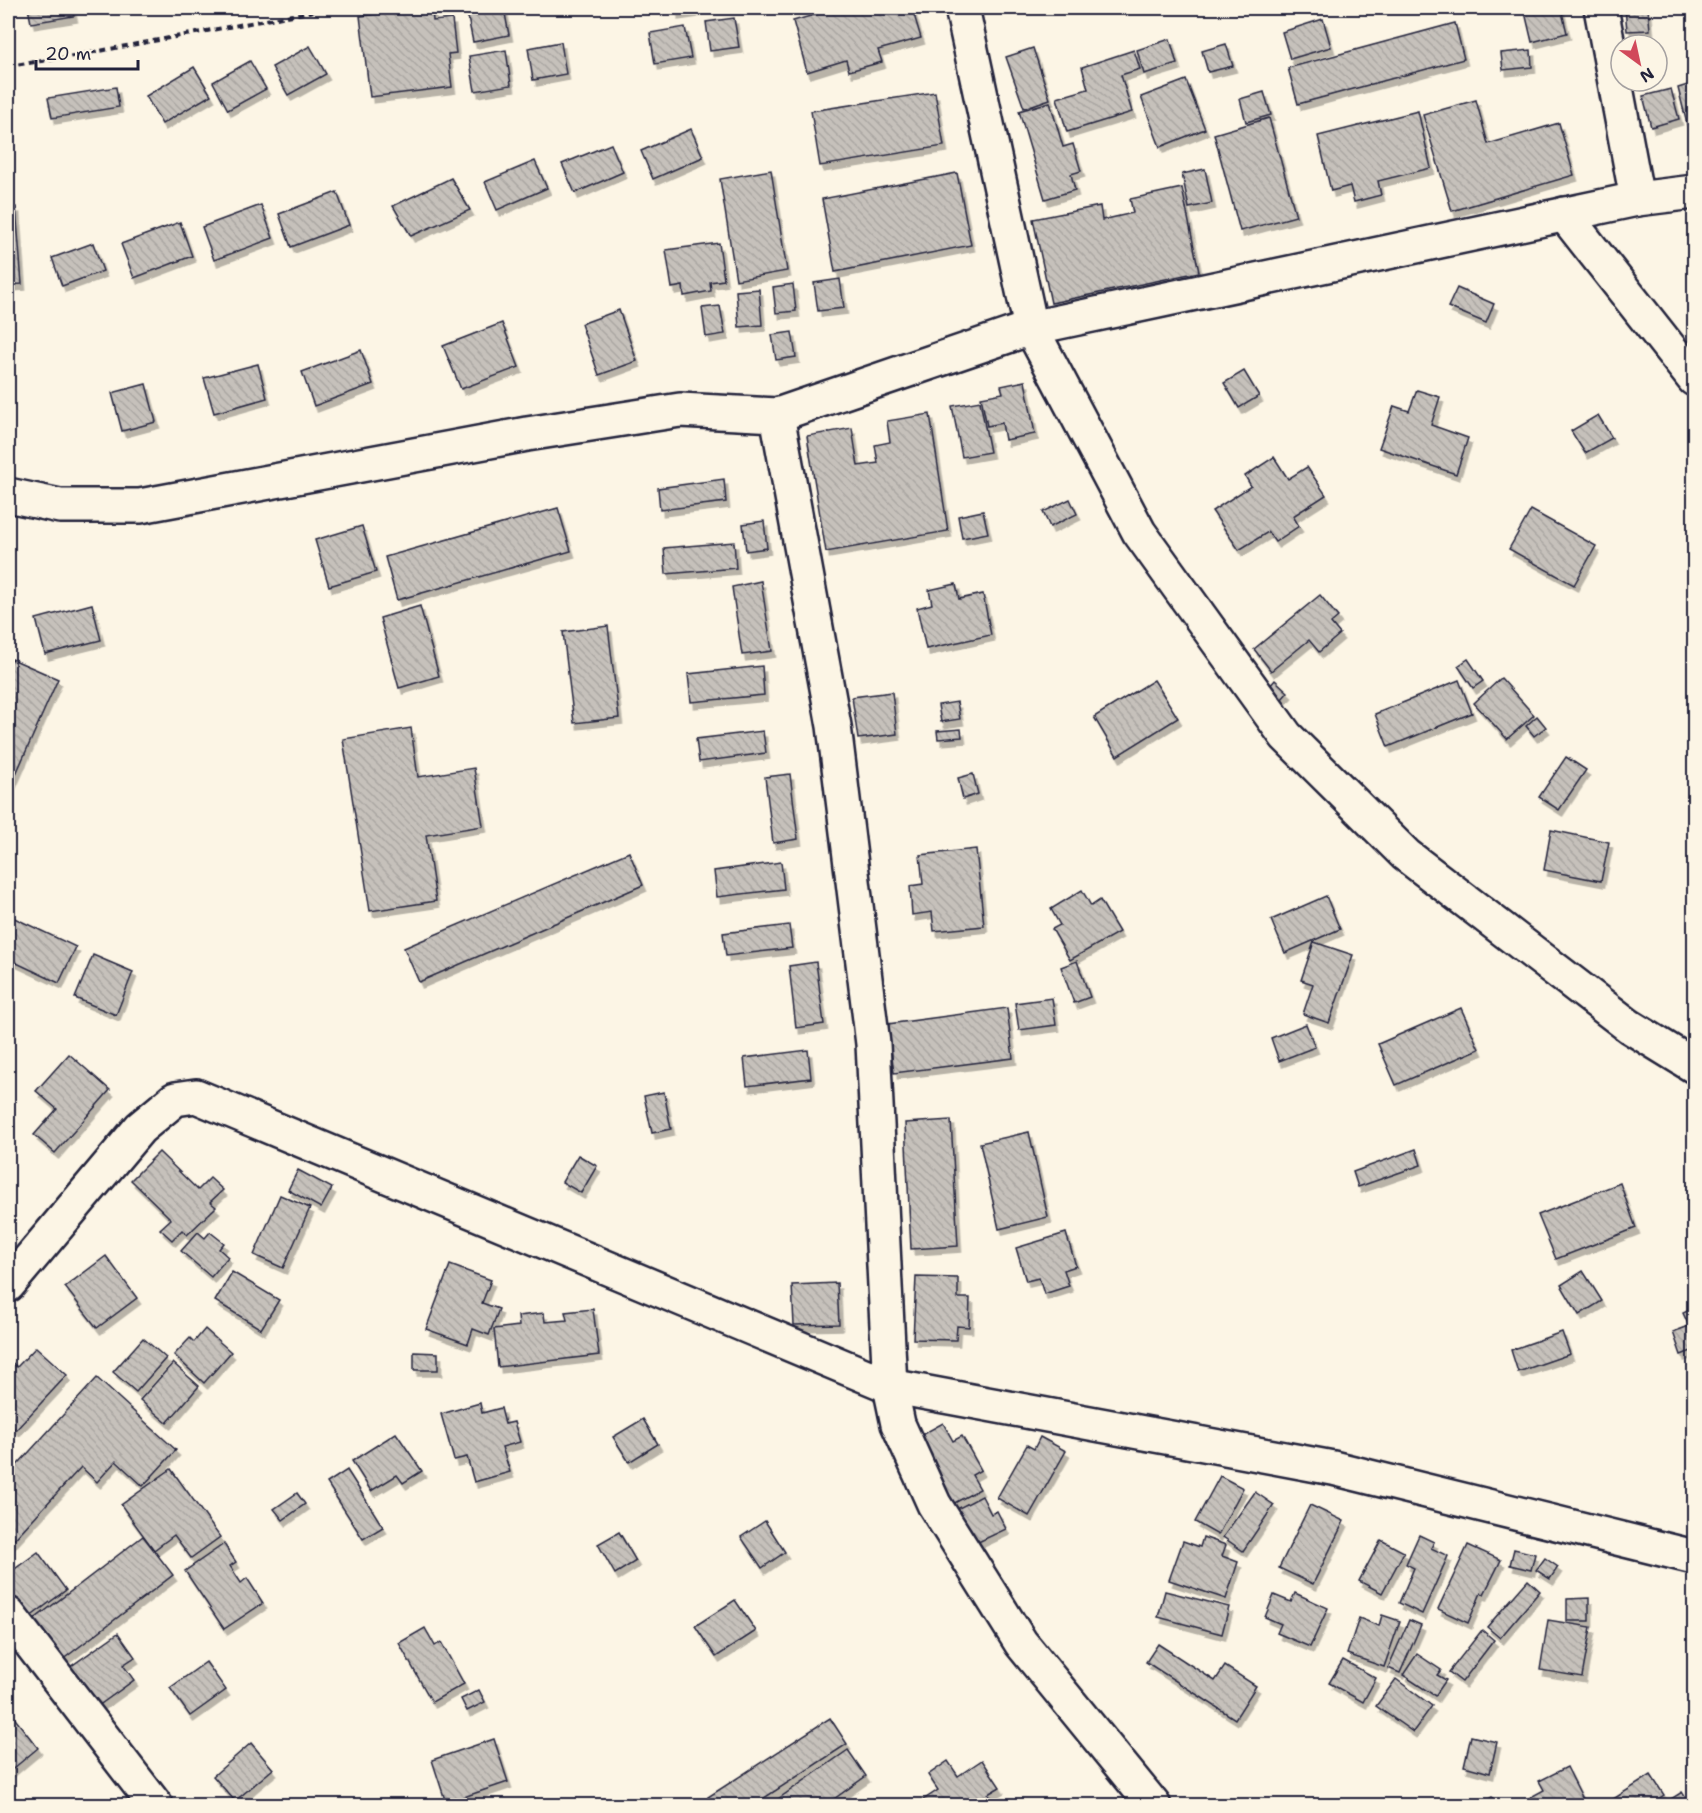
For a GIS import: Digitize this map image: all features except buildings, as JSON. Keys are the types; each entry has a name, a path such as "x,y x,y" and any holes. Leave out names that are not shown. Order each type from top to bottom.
{"street":[{"path":"962,8 1032,328 1139,532 1286,736 1406,855 1629,1026 1695,1066"},
{"path":"1601,8 1637,199"},
{"path":"8,495 60,506 140,506 527,434 680,410 777,415 1032,328 1637,199 1695,192"},
{"path":"1564,214 1695,379"},
{"path":"777,415 834,726 872,1032 890,1386 898,1424 934,1504 1021,1643 1155,1806"},
{"path":"8,1286 140,1128 175,1099 196,1096 890,1386 1333,1468 1695,1557"},
{"path":"8,1614 156,1806"}],"path":[{"path":"8,66 74,56 330,8"}]}
